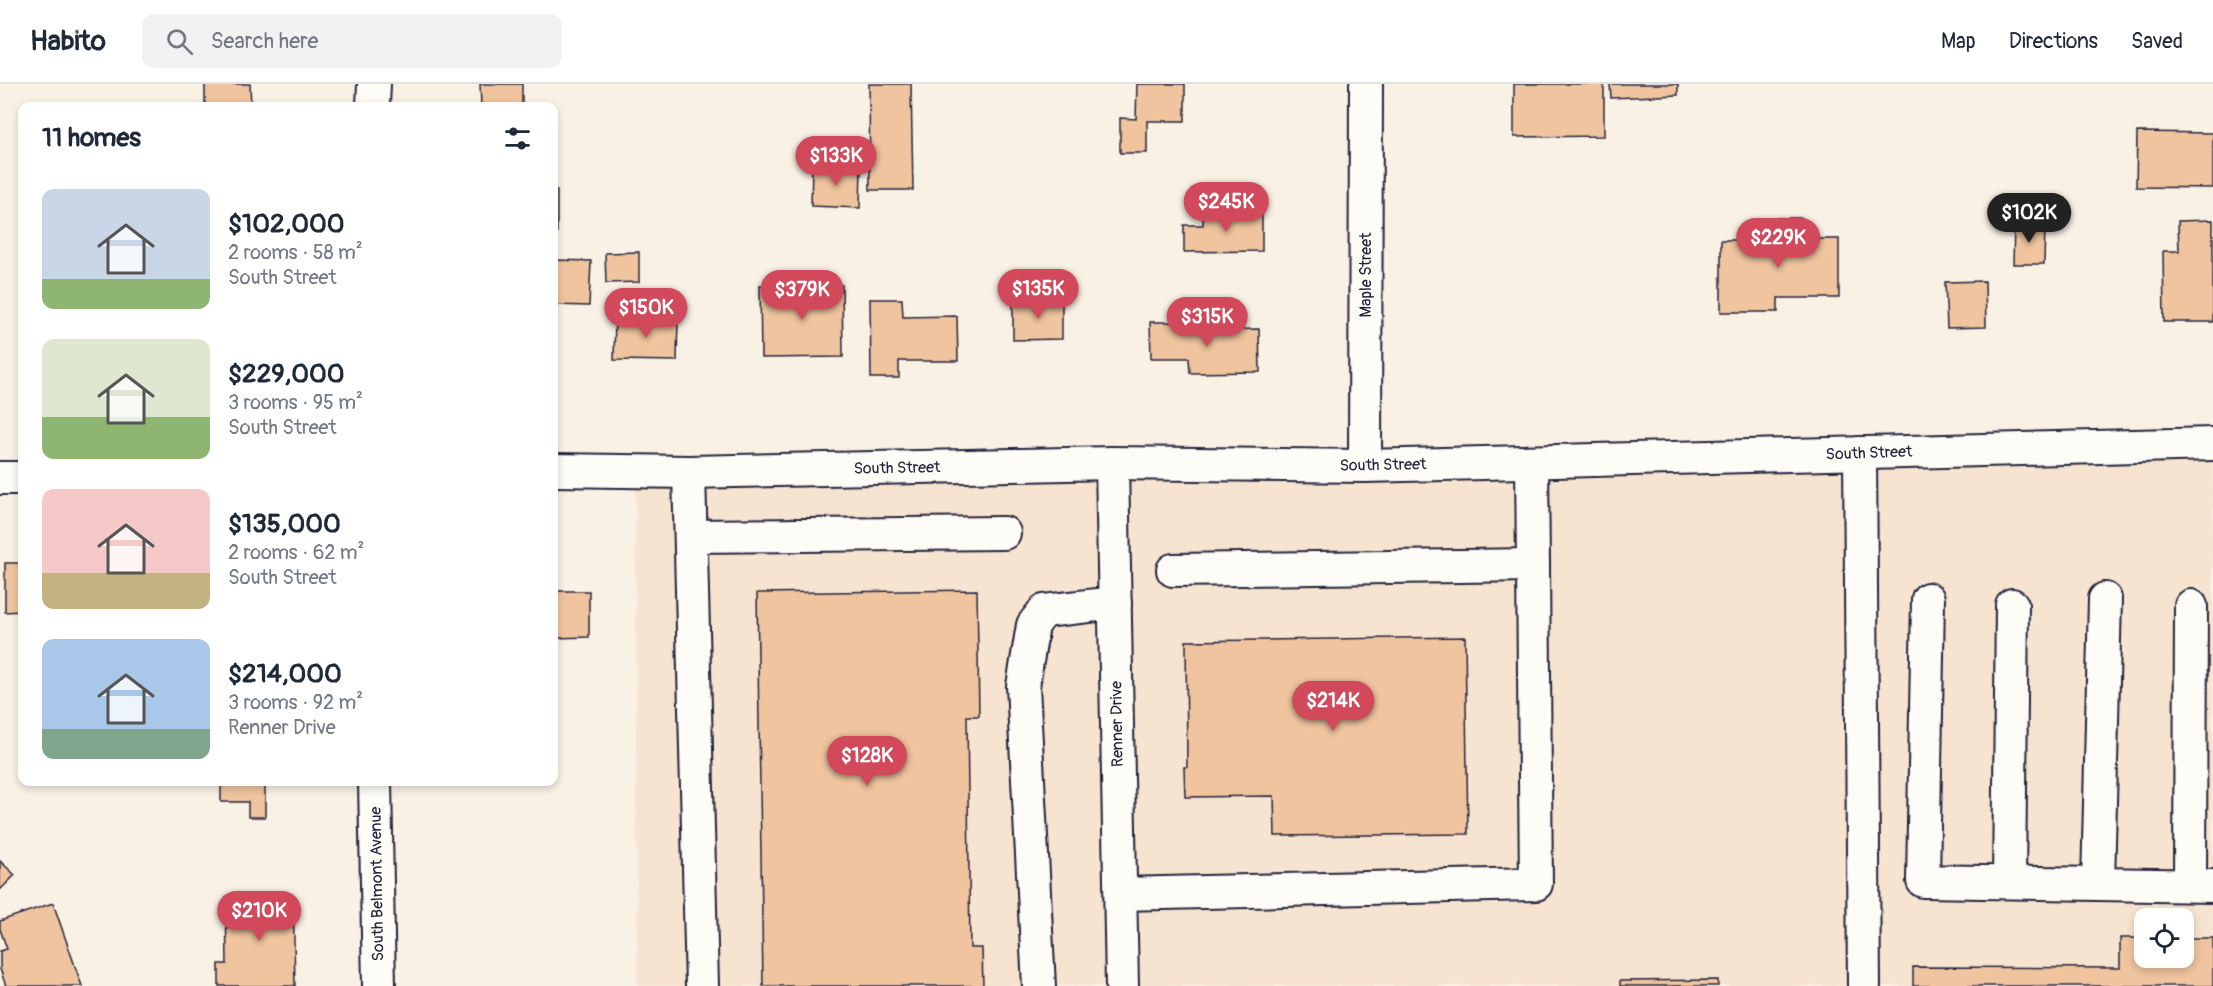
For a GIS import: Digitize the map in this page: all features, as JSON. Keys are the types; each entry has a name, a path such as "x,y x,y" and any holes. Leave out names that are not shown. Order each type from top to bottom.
{"street":[{"path":"373,102 374,84"},
{"name":"Maple Street","path":"1365,466 1366,84"},
{"name":"South Street","path":"558,470 689,472 1112,463 1365,466 2213,444"},
{"path":"1860,453 1864,986"},
{"path":"1120,894 1536,884 1532,462"},
{"name":"Renner Drive","path":"1112,463 1122,986"},
{"path":"689,472 702,986"},
{"path":"0,478 18,478"},
{"path":"691,536 1004,533"},
{"path":"1173,570 1533,565"},
{"path":"1928,599 1923,881 2201,885 2191,606"},
{"path":"2098,884 2105,599"},
{"path":"1039,986 1023,686 1033,625 1044,611 1115,603"},
{"path":"2009,882 2012,605"},
{"name":"South Belmont Avenue","path":"375,786 379,986"}],"shaded area":[{"path":"2213,450 2213,986 637,986 635,482"}],"building":[{"path":"205,84 250,84 251,102 205,102"},
{"path":"480,84 522,84 522,102 481,102"},
{"path":"869,84 911,84 913,190 870,190"},
{"path":"1137,84 1185,84 1185,121 1147,121 1147,153 1120,153 1120,118 1136,119"},
{"path":"1514,84 1604,84 1604,136 1514,137"},
{"path":"1610,84 1678,84 1678,95 1611,98"},
{"path":"2137,132 2213,133 2213,188 2136,187"},
{"path":"812,165 861,167 860,208 811,206"},
{"path":"1262,211 1262,251 1184,252 1184,225 1203,225 1203,212"},
{"path":"1773,218 1802,218 1802,239 1839,239 1839,298 1778,298 1778,312 1721,312 1721,240 1773,240"},
{"path":"2213,220 2213,322 2164,322 2163,251 2179,251 2178,221"},
{"path":"2014,224 2045,225 2044,264 2013,264"},
{"path":"639,252 639,282 606,283 605,253"},
{"path":"558,260 591,261 589,306 558,305"},
{"path":"1985,281 1986,327 1947,328 1945,282"},
{"path":"842,285 843,357 761,358 760,286"},
{"path":"870,299 902,299 903,317 957,316 958,361 899,361 899,378 871,378"},
{"path":"1062,300 1062,339 1013,340 1013,301"},
{"path":"615,316 678,318 677,361 614,360"},
{"path":"1150,322 1183,322 1183,331 1259,329 1260,372 1190,373 1189,358 1151,358"},
{"path":"5,563 18,563 18,611 5,612"},
{"path":"977,590 979,716 967,716 970,948 982,948 983,986 763,986 757,593"},
{"path":"558,591 589,591 589,637 558,638"},
{"path":"1465,637 1468,834 1275,836 1274,796 1185,797 1184,767 1187,767 1186,641"},
{"path":"221,786 265,786 265,817 248,817 248,802 221,802"},
{"path":"0,861 15,875 0,890"},
{"path":"293,896 295,986 219,986 219,964 227,964 226,897"},
{"path":"53,903 82,986 6,986 0,969 0,951 7,949 0,929 0,921"},
{"path":"2120,938 2134,938 2134,968 2194,968 2194,938 2213,938 2213,986 1913,986 1913,967 2120,968"},
{"path":"1718,980 1718,986 1620,986 1620,981"}]}
